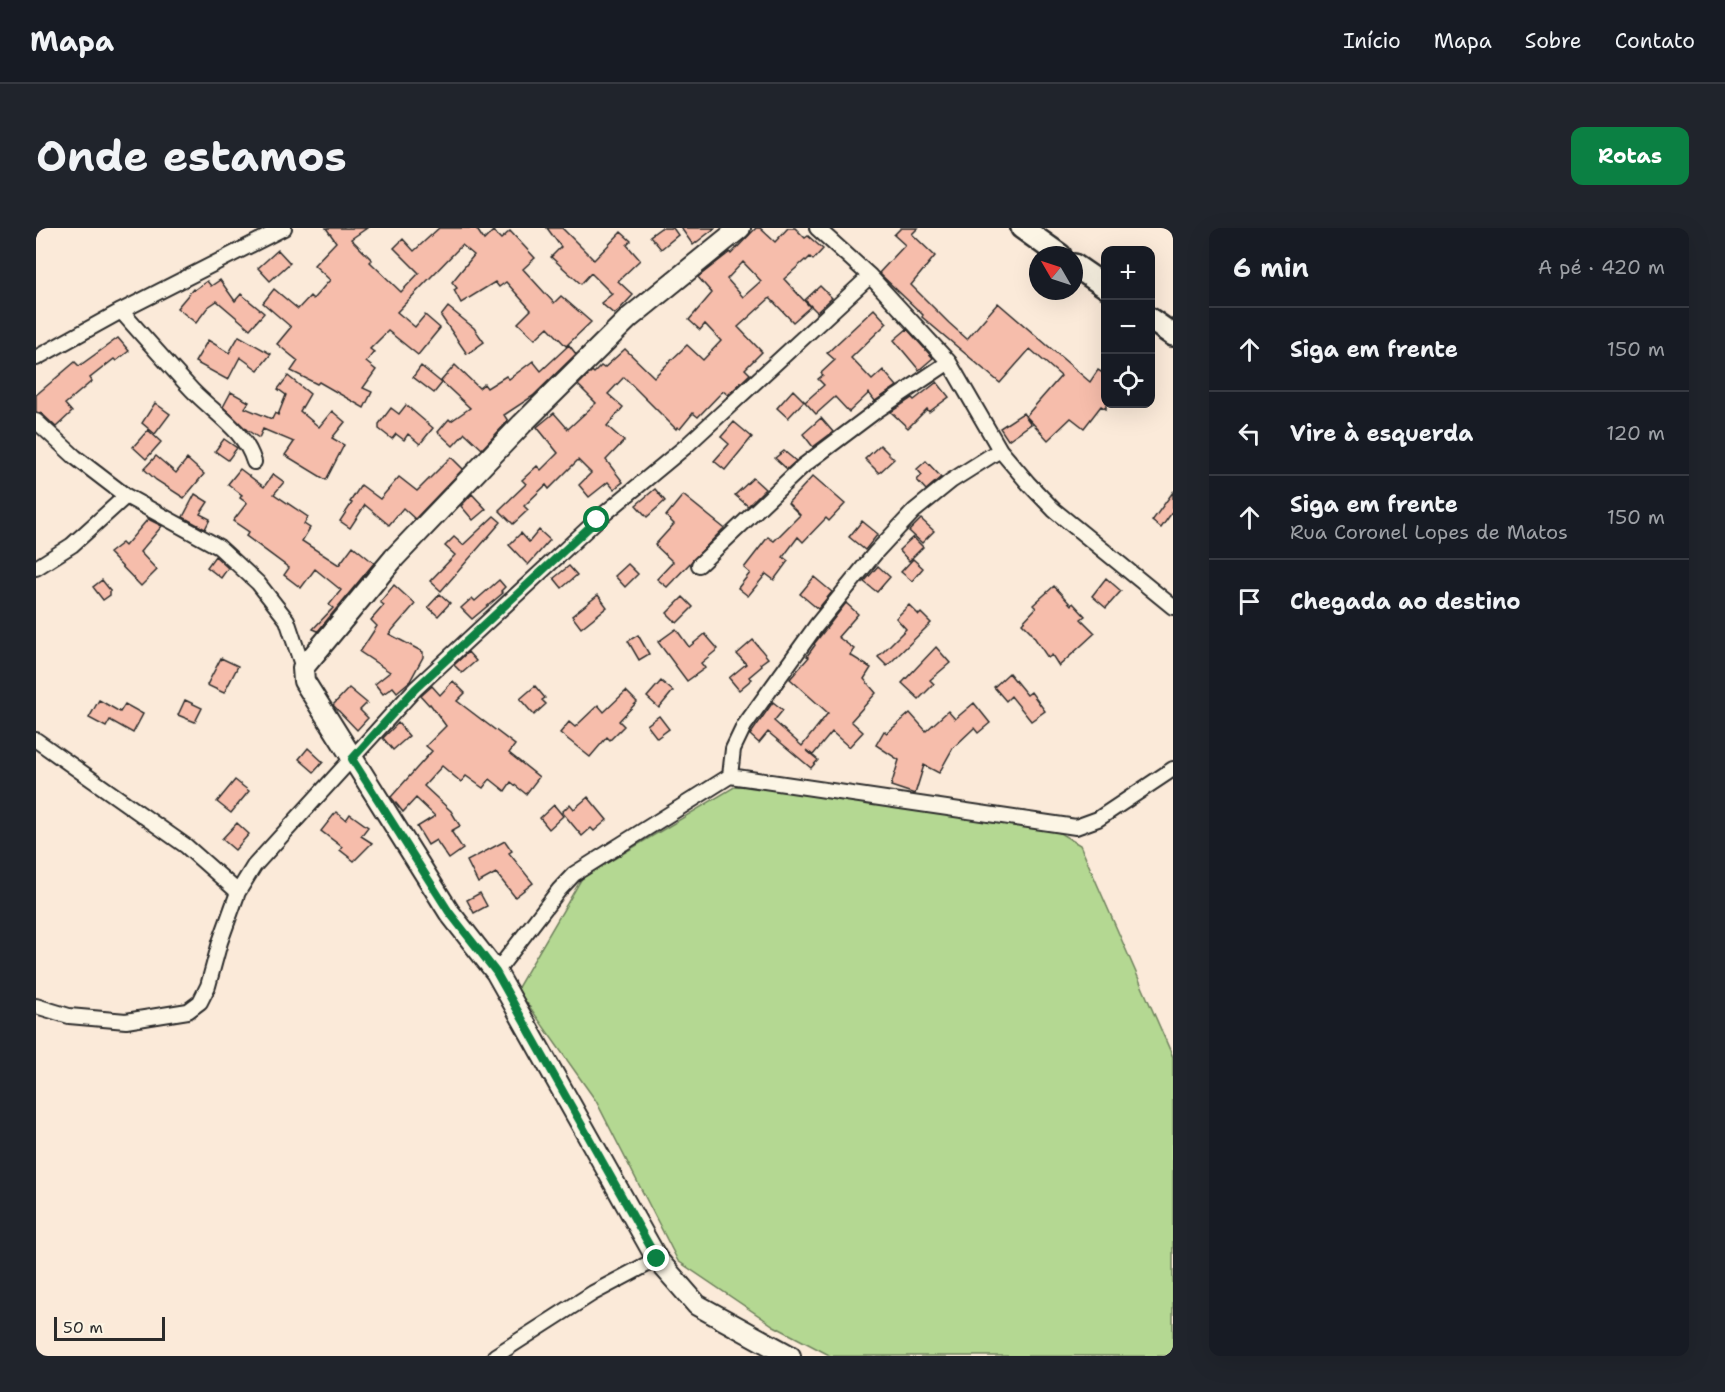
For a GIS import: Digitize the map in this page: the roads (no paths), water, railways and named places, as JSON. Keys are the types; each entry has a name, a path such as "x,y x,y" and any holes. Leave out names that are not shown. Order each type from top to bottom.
{"main road":[{"path":"1022,228 1047,246"},
{"path":"1083,271 1101,284"},
{"path":"1155,322 1173,335"}],"street":[{"path":"36,358 121,310 284,228"},
{"path":"303,668 394,558 522,424 629,318 740,228"},
{"path":"817,228 870,276 949,362 1000,450 1028,483 1054,510 1173,607"},
{"path":"36,1006 69,1016 126,1022 188,1011 200,1002 208,986 220,942 238,892 254,866 415,689 597,520 685,447 870,276"},
{"path":"121,310 193,391 242,437 250,448 254,462"},
{"path":"699,565 803,466 876,411 949,362"},
{"path":"36,421 75,457 126,496 219,547 258,583 287,620 303,668 304,681 449,912 496,972 657,1259 697,1305 790,1356"},
{"path":"730,776 733,749 744,726 816,626 876,552 923,504 951,481 1000,450"},
{"path":"36,568 72,545 126,496"},
{"path":"36,740 186,846 238,892"},
{"path":"496,972 574,874 730,776 1076,826 1098,819 1173,769"},
{"path":"495,1356 593,1293 657,1259"}]}
